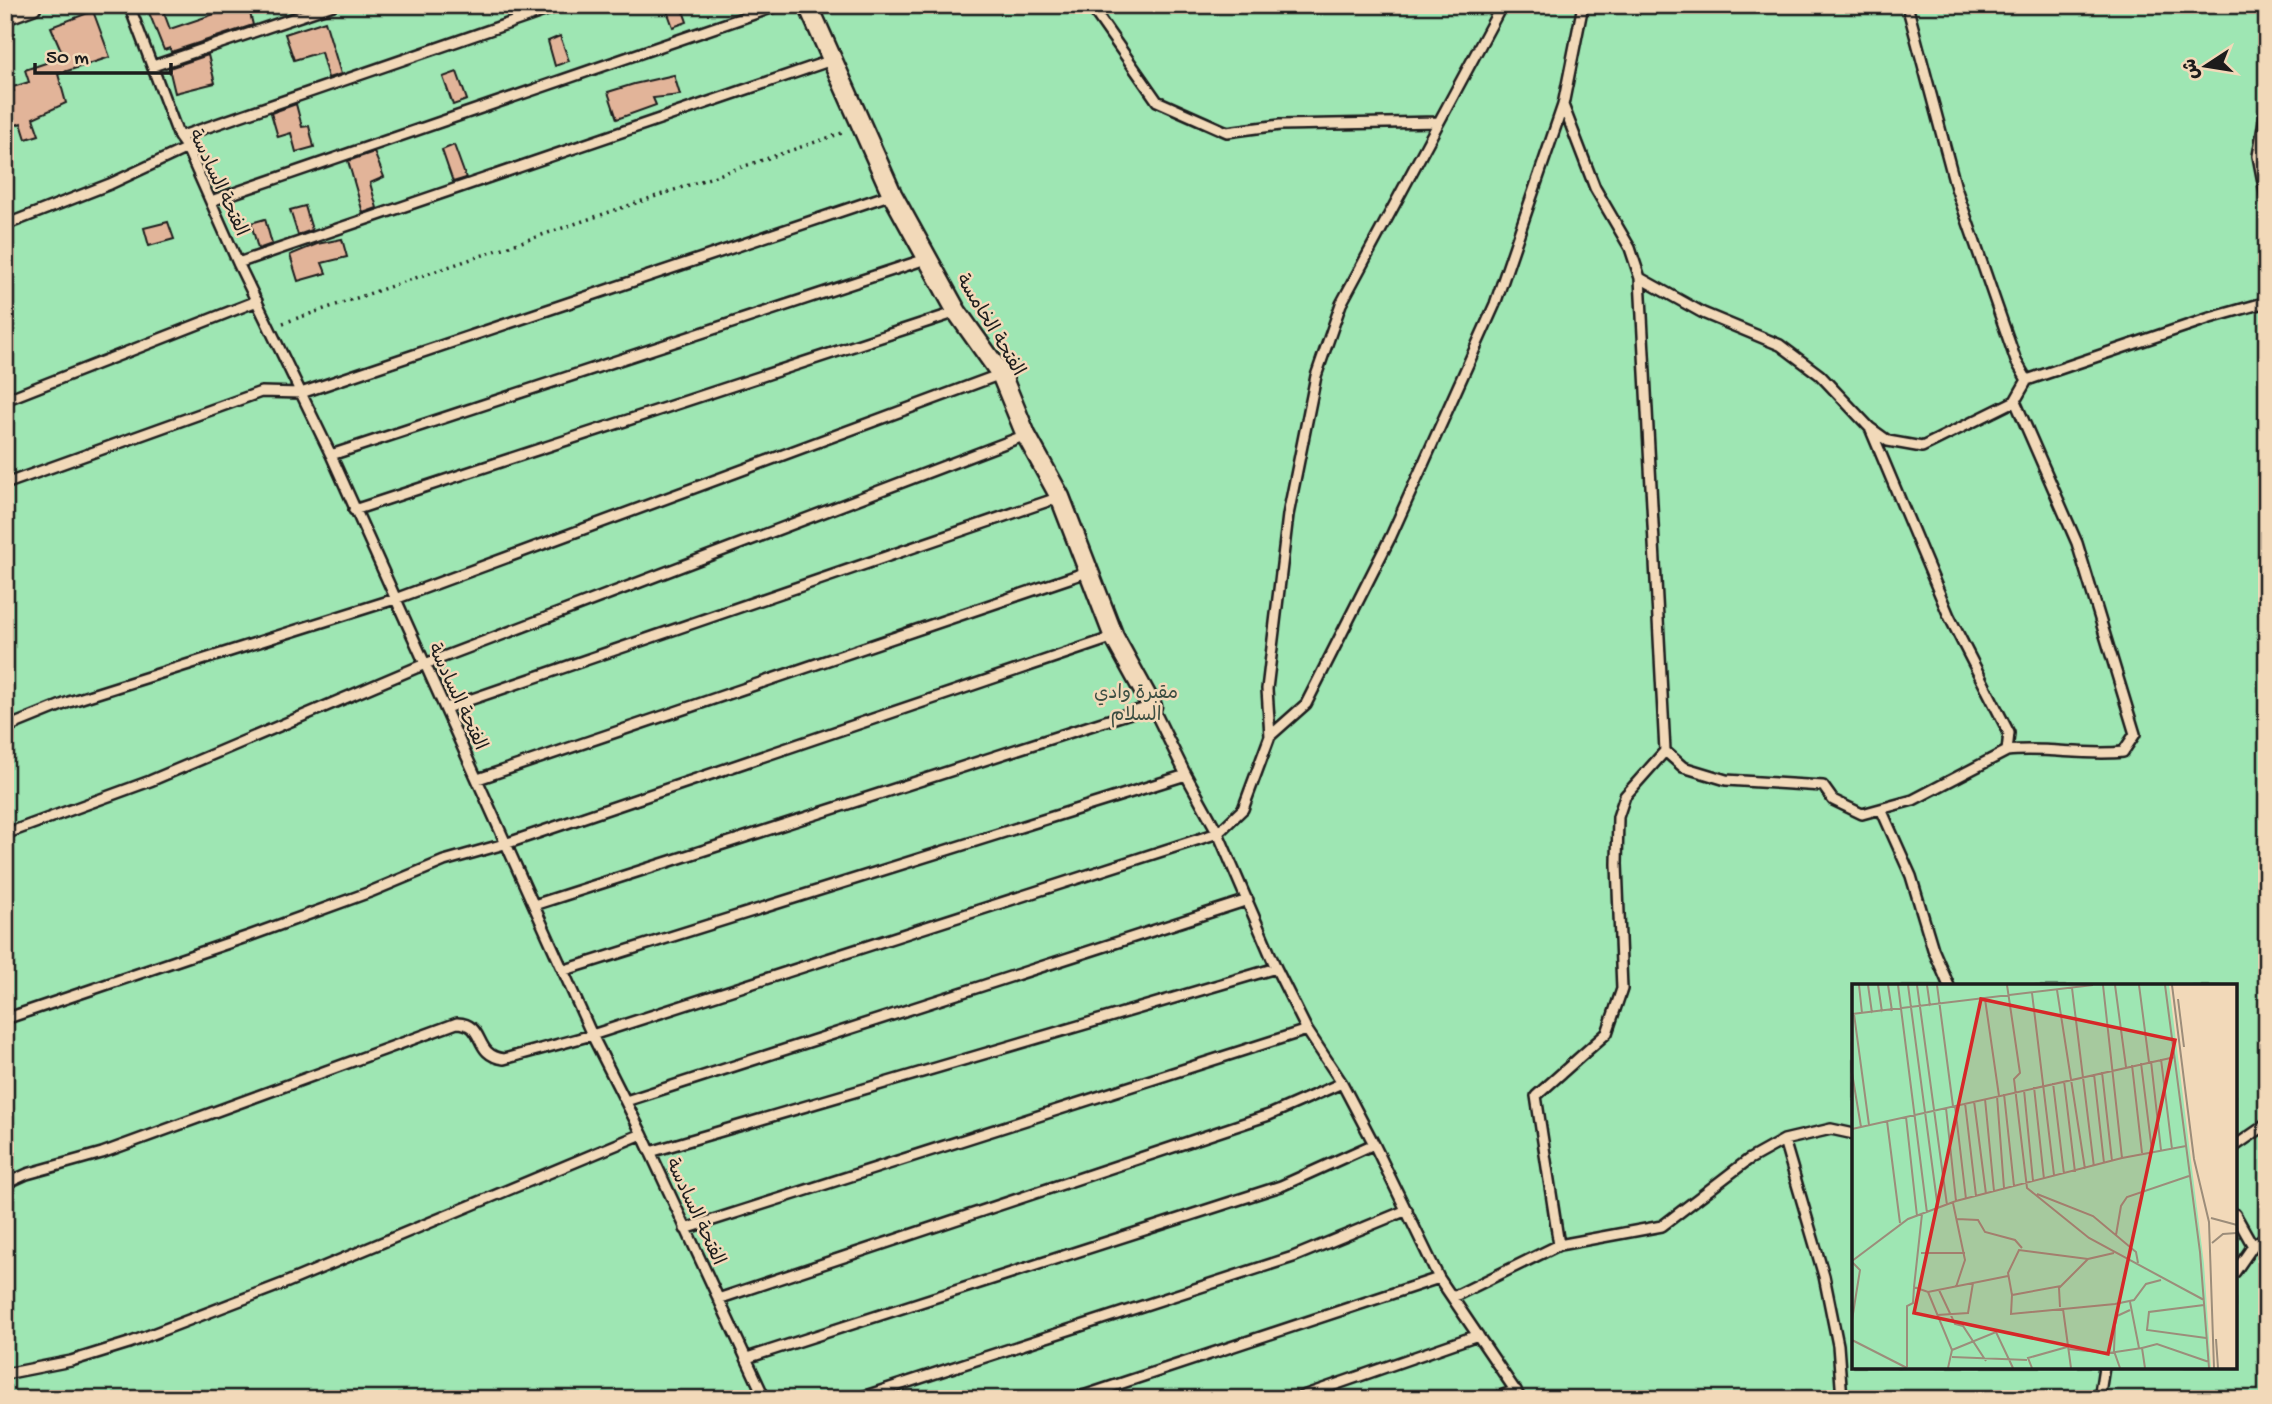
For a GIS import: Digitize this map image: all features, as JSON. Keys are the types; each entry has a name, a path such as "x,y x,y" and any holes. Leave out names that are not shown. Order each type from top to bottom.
{"street":[{"path":"5,15 32,5"},
{"name":"الفتحة الخامسة","path":"808,5 892,194 957,312 1001,374 1026,435 1060,497 1114,638 1152,706"}],"lane":[{"name":"الفتحة السادسة","path":"130,5 178,136 187,148 238,263 331,455 508,843 592,1035 642,1134 765,1399"},
{"path":"153,66 333,5"},
{"path":"178,136 562,5"},
{"path":"211,201 780,5"},
{"path":"1090,5 1157,101 1227,132 1280,125 1439,122"},
{"path":"5,1184 27,1174 102,1153 457,1023 473,1028 485,1051 493,1058 504,1059 592,1035 1219,833 1243,809 1269,736 1267,689 1287,515 1316,376 1341,304 1502,5"},
{"path":"1269,736 1306,704 1391,536 1495,304 1563,104 1583,5"},
{"path":"1907,5 1956,188 2016,360 2026,380"},
{"path":"2264,5 2267,19"},
{"path":"238,263 832,60"},
{"path":"1559,1245 1536,1096 1607,1033 1622,989 1616,864 1618,817 1625,796 1665,751 1640,278 1630,248 1595,188 1563,104"},
{"path":"2267,104 2258,156 2267,203"},
{"path":"5,225 110,184 187,148"},
{"path":"5,484 261,393 301,393 892,194"},
{"path":"331,455 929,258"},
{"path":"1640,278 1703,313 1780,345 1820,375 1870,428 1888,441 1922,447 2015,401 2026,380 2210,318 2267,302"},
{"path":"5,400 257,301"},
{"path":"354,510 957,312"},
{"path":"5,728 69,702 395,598 1001,374"},
{"path":"1665,751 1683,767 1726,780 1823,786 1833,800 1862,814 1913,800 2007,751 2025,749 2102,754 2123,751 2135,734 2077,543 2015,401"},
{"path":"1870,428 1949,616 2009,733 2007,751"},
{"path":"5,834 150,781 425,664 1026,435"},
{"path":"446,708 1060,497"},
{"path":"478,779 1087,572"},
{"path":"5,1019 249,936 370,892 444,861 508,843 1114,638"},
{"path":"534,905 1152,706 1186,775 1219,833 1276,968 1307,1030 1342,1083 1439,1278 1519,1395 1493,1399"},
{"path":"565,970 1186,775"},
{"path":"1881,809 1911,876 1933,949 1949,984"},
{"path":"626,1101 1248,900"},
{"path":"650,1152 1276,968"},
{"path":"685,1229 1307,1030"},
{"path":"718,1299 1269,1115 1342,1083"},
{"path":"2237,1145 2267,1124"},
{"path":"1453,1297 1559,1245 1662,1226 1748,1160 1784,1140 1831,1129 1852,1134"},
{"path":"5,1374 71,1361 128,1343 285,1283 642,1134"},
{"path":"1784,1140 1824,1276 1838,1345 1842,1399"},
{"path":"747,1358 1281,1186 1374,1144"},
{"path":"856,1399 1293,1257 1407,1210"},
{"path":"2237,1218 2253,1246"},
{"path":"2237,1269 2253,1246 2267,1235"},
{"path":"1074,1399 1439,1278"},
{"path":"1294,1399 1478,1335"},
{"path":"2099,1399 2104,1369"}],"path":[{"path":"271,328 862,126"}],"green space":[{"name":"مقبرة وادي السلام","path":"5,5 2267,5 2267,1399 5,1399"}],"building":[{"path":"161,5 170,29 241,5 248,5 253,25 171,52 170,48 164,50 148,10"},
{"path":"665,5 681,5 687,22 673,27"},
{"path":"93,11 110,57 58,74 66,103 33,118 39,135 26,139 21,123 11,127 5,113 5,94 14,91 13,87 29,82 25,70 64,57 51,27"},
{"path":"325,21 341,74 328,78 321,52 294,60 285,34"},
{"path":"560,36 569,61 555,66 548,41"},
{"path":"208,55 215,83 175,93 169,68"},
{"path":"457,72 467,100 453,105 443,77"},
{"path":"674,75 680,95 653,98 656,105 617,119 608,92"},
{"path":"296,104 302,127 309,126 314,147 296,152 291,133 278,137 271,113"},
{"path":"454,145 466,178 453,182 442,150"},
{"path":"374,152 384,177 370,183 377,208 363,213 348,161"},
{"path":"305,206 312,230 298,235 290,210"},
{"path":"265,219 272,244 258,249 251,223"},
{"path":"168,222 174,239 149,246 144,228"},
{"path":"342,239 347,257 322,263 326,273 298,281 290,255 317,244"}]}
